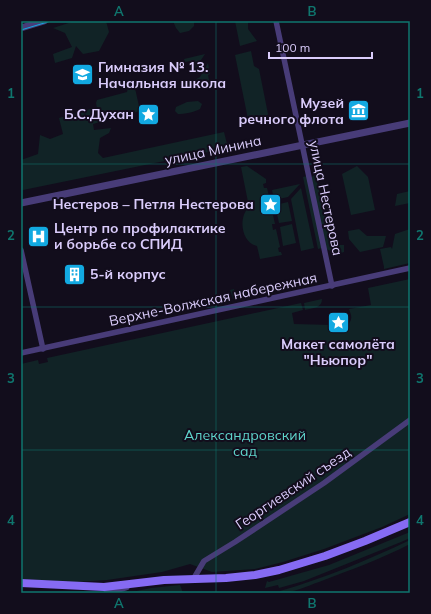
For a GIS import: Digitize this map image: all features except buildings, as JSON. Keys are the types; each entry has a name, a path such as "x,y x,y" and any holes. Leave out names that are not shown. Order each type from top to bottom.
{"main road":[{"path":"21,583 104,587 164,580 226,578 280,570 325,556 410,522"}],"street":[{"path":"21,28 44,21"},
{"name":"улица Нестерова","path":"276,21 332,286"},
{"name":"улица Минина","path":"21,203 410,123"},
{"path":"21,250 43,348"},
{"name":"Верхне-Волжская набережная","path":"21,353 410,268"},
{"name":"Георгиевский съезд","path":"194,578 204,561 324,483 410,420"},
{"path":"107,593 136,584"},
{"path":"72,586 78,593"}],"green space":[{"path":"75,21 106,21 109,32 99,51 83,54 76,46 72,58 55,63 53,54 72,47 65,33 53,28"},
{"path":"173,21 194,21 194,26 189,31 180,33"},
{"path":"235,21 248,21 248,29 257,41 240,46"},
{"path":"251,51 254,66 259,69 268,114 264,121 249,124 235,55"},
{"path":"205,54 193,70 191,61 185,62 184,59"},
{"path":"208,63 210,74 208,75 209,80 211,79 212,82 208,83 204,87 200,87 196,85 195,80 200,77"},
{"path":"133,86 135,88 140,111 93,124 94,130 111,128 109,133 100,138 98,153 103,158 224,132 228,148 23,190 21,183 21,160 38,154 40,135 50,139 63,134 59,118 94,108 98,113 96,103 97,100 127,92 128,87"},
{"path":"198,101 202,104 198,110 180,114 175,111 176,107 187,102"},
{"path":"247,166 266,179 266,183 263,184 264,188 267,188 270,200 267,201 268,207 271,206 275,224 272,224 273,230 276,229 280,247 278,248 282,255 260,259 257,246 247,240 245,235 242,223 243,217 249,207 241,167"},
{"path":"357,166 368,177 375,210 351,215 342,174"},
{"path":"315,174 332,245 344,245 344,252 338,254 326,249 311,178"},
{"path":"307,176 322,248 318,249 303,177"},
{"path":"300,184 288,197 274,200 272,190"},
{"path":"301,188 314,248 301,251 291,199"},
{"path":"410,191 410,203 395,206 397,194"},
{"path":"288,202 292,221 279,223 275,205"},
{"path":"292,224 296,243 283,246 280,227"},
{"path":"359,229 367,236 386,236 383,247 360,252 349,239 348,231"},
{"path":"410,229 410,263 384,269 380,249 391,247 392,249 395,234"},
{"name":"Александровский сад","path":"410,279 410,514 382,527 324,549 255,569 212,572 190,564 162,572 107,580 75,582 21,579 21,364 38,360 39,364 48,362 47,358 301,303 303,310 292,313 294,324 332,325 338,329 342,329 348,325 351,320 349,309 371,305 368,288"},
{"path":"234,289 235,294 256,289 257,294 233,299 230,290"},
{"path":"322,299 319,306 305,310 304,303"},
{"path":"410,532 410,538 304,581 279,588 278,585 265,588 267,581 269,582 329,565"},
{"path":"410,540 410,544 354,569 295,591 281,593 280,591 346,568"},
{"path":"180,585 183,593 127,593 151,588"}],"tram line":[{"path":"21,30 51,21"}],"place":[{"name":"Гимназия № 13. Начальная школа","path":"83,75"},
{"name":"Музей речного флота","path":"359,111"},
{"name":"Б.С.Духан","path":"149,114"},
{"name":"Нестеров – Петля Нестерова","path":"270,204"},
{"name":"Центр по профилактике и борьбе со СПИД","path":"38,236"},
{"name":"5-й корпус","path":"74,274"},
{"name":"Макет самолёта \"Ньюпор\"","path":"338,322"}]}
